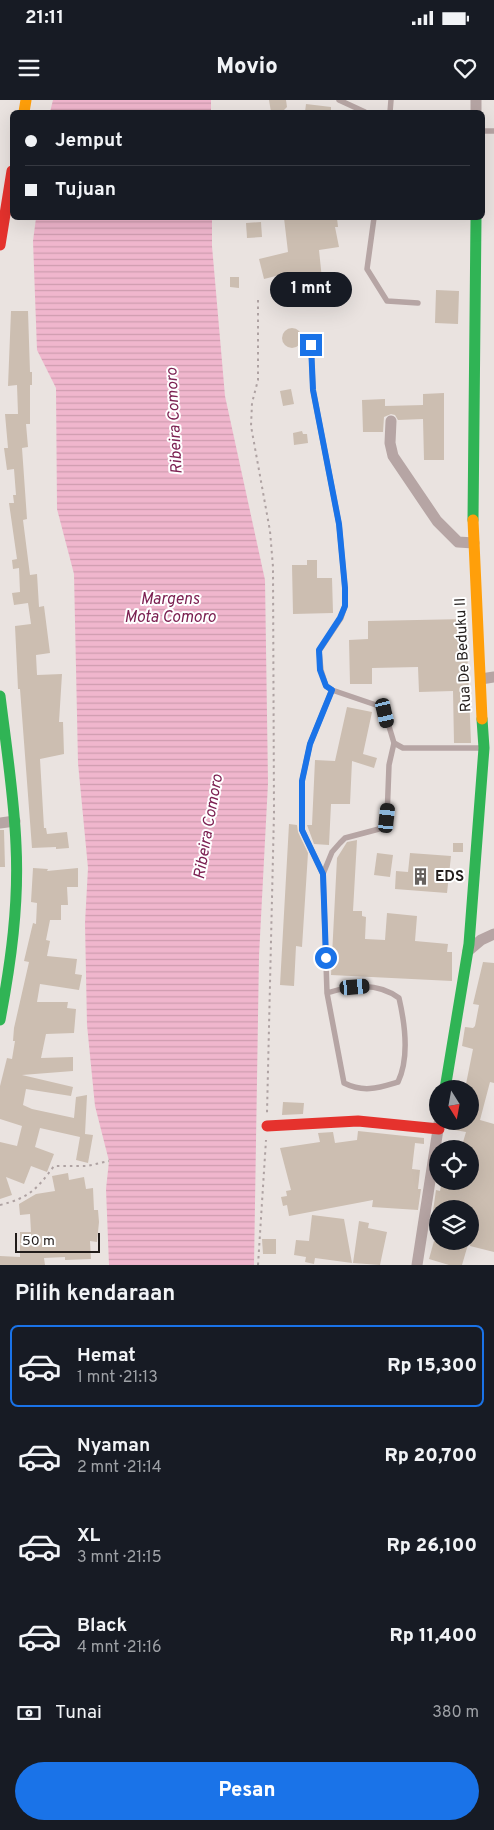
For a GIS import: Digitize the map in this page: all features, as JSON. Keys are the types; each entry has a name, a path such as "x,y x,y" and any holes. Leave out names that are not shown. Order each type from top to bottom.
{"street":[{"path":"0,245 10,183"},
{"name":"Rua De Beduku II","path":"446,1080 468,951 484,748 477,636 474,543 476,220"},
{"path":"391,421 390,443 393,456 437,521 458,542 474,543"},
{"path":"481,679 494,677"},
{"path":"0,696 15,821 14,930 0,1020"},
{"path":"0,823 15,821"},
{"path":"468,951 481,940 494,934"},
{"path":"267,1126 358,1121 429,1125"},
{"path":"417,1265 438,1130"}],"lane":[{"path":"338,100 360,110"},
{"path":"374,220 367,269 387,301 418,303"},
{"path":"311,345 313,390 339,524 345,588 345,606 340,618 319,650 320,670 326,686 332,690 379,706 385,713 394,743 390,765 387,818 384,825 379,829 345,838 332,852 323,874"},
{"path":"327,993 344,988 366,986 387,989 399,998 405,1022 404,1070 398,1082 374,1090 356,1089 344,1083 327,993 323,874 302,830 302,781 310,744 332,690"},
{"path":"394,743 403,748 484,748"}],"path":[{"path":"258,300 258,380 252,403 251,426 270,531 274,641 274,821 267,1126 258,1265"},
{"path":"0,1205 16,1201 32,1193 54,1166 87,1166 109,1161"}],"water":[{"path":"53,100 211,100 211,110 50,110"},
{"name":"Margens Mota Comoro","path":"36,220 212,220 212,246 225,396 265,580 268,783 259,956 254,1265 109,1265 106,1189 109,1161 95,1106 87,1025 85,923 88,868 78,763 74,574 57,509 56,388 37,350 33,241"}],"building":[{"path":"269,100 286,100 287,107 284,110 271,110"},
{"path":"306,104 331,107 331,110 305,110"},
{"path":"284,220 337,220 338,227 335,227 339,247 319,250 322,279 304,281 304,292 284,292 284,274 264,279 259,259 288,252"},
{"path":"261,222 262,237 247,238 246,223"},
{"path":"230,277 239,277 239,288 230,287"},
{"path":"436,290 459,291 458,324 435,323"},
{"path":"11,311 28,311 32,385 30,385 30,424 26,424 28,447 22,448 27,519 23,520 30,575 37,574 39,607 44,606 50,653 36,655 37,675 62,674 59,722 63,722 64,754 40,759 44,828 46,828 47,834 67,832 69,848 32,848 20,689 18,689 15,626 31,624 28,603 14,605 12,593 20,592 19,568 13,569 12,560 17,559 9,503 14,503 13,495 16,495 14,469 7,470 4,448 8,448 5,414 18,414 17,385 8,386"},
{"path":"292,328 299,331 302,338 299,345 292,348 285,345 282,338 285,331"},
{"path":"291,389 294,404 283,406 280,391"},
{"path":"444,393 444,460 424,460 423,419 398,420 395,415 391,414 384,417 383,432 363,432 362,400 385,399 385,406 423,405 423,394"},
{"path":"302,431 303,434 307,434 308,443 294,445 293,433"},
{"path":"307,560 317,560 317,578 332,578 333,613 293,614 292,565 307,565"},
{"path":"466,619 471,743 454,743 453,691 419,692 418,667 372,668 372,684 350,684 349,640 368,639 368,621"},
{"path":"347,707 372,712 363,754 377,758 374,768 352,761 350,804 331,804 329,845 314,844 307,825 312,825 315,760 335,761"},
{"path":"289,824 297,825 298,832 308,853 302,947 296,946 294,986 280,985"},
{"path":"0,830 4,830 5,867 0,867"},
{"path":"357,840 353,911 362,911 362,916 366,917 365,939 385,940 387,913 417,916 415,941 448,944 447,952 452,952 452,981 331,975 337,858 347,842"},
{"path":"453,843 463,843 463,852 453,852"},
{"path":"377,853 393,855 390,877 374,875"},
{"name":"EDS","path":"410,853 451,856 447,893 395,889 396,871 408,872"},
{"path":"33,868 48,869 47,871 78,868 78,887 67,887 68,905 61,905 61,920 50,920 46,940 50,941 47,956 77,959 75,974 82,975 79,990 40,984 37,1002 68,1002 67,1008 76,1009 74,1033 46,1034 41,1058 73,1057 73,1071 22,1075 73,1087 71,1096 26,1089 23,1105 32,1109 74,1118 76,1097 87,1095 85,1134 93,1135 88,1163 76,1160 80,1137 40,1128 35,1147 54,1154 47,1172 31,1166 24,1184 6,1177 12,1195 0,1199 0,1142 17,1146 22,1126 0,1119 0,1086 7,1058 12,1059 15,1041 13,1041 14,1028 29,962 24,961 33,923 36,924 37,903 31,902"},
{"path":"483,962 494,963 494,1083 490,1082 480,1120 494,1124 494,1252 479,1248 479,1200 435,1200 436,1190 479,1190 479,1140 464,1140 466,1132 455,1130 479,1130 479,1080 467,1080 473,1049 462,1046 465,1027 473,1028 475,1026 479,1005 473,1004"},
{"path":"283,1102 304,1103 303,1114 282,1115"},
{"path":"358,1131 424,1138 424,1144 415,1143 412,1169 420,1170 418,1189 421,1189 418,1210 372,1207 373,1200 289,1216 287,1205 283,1206 281,1197 287,1196 286,1191 291,1190 280,1148 320,1142 318,1133 333,1132 335,1143 357,1140"},
{"path":"68,1173 69,1180 84,1177 86,1189 93,1188 94,1210 98,1210 99,1222 97,1242 90,1241 91,1259 65,1260 65,1257 44,1258 45,1265 0,1265 0,1256 20,1257 20,1232 31,1232 30,1214 20,1215 19,1204 36,1194 55,1191 52,1176"},
{"path":"312,1215 344,1219 352,1263 315,1258 314,1264 305,1262 306,1257 294,1255 296,1240 309,1241"},
{"path":"359,1221 369,1223 368,1228 387,1232 380,1265 353,1263"},
{"path":"262,1239 276,1239 276,1254 263,1254"},
{"path":"432,1250 466,1250 462,1265 449,1265 429,1259"}],"traffic: fast":[{"path":"473,520 476,220"},
{"path":"0,696 14,808 17,867 13,933 0,1020"},
{"path":"446,1080 469,944 484,748 482,719"}],"traffic: slow":[{"path":"24,110 26,100"},
{"path":"473,520 482,719"}],"traffic: jam":[{"path":"0,245 10,183"},
{"path":"267,1126 358,1121 429,1128"}],"place":[{"name":"EDS","path":"421,877"}],"route":[{"path":"311,345 313,390 318,423 333,486 339,524 345,588 345,606 340,618 319,650 320,670 326,686 332,690 324,715 310,744 302,781 302,830 323,874 326,958"}],"water label":[{"name":"Ribeira Comoro","path":"175,421"},
{"name":"Ribeira Comoro","path":"209,827"}]}
